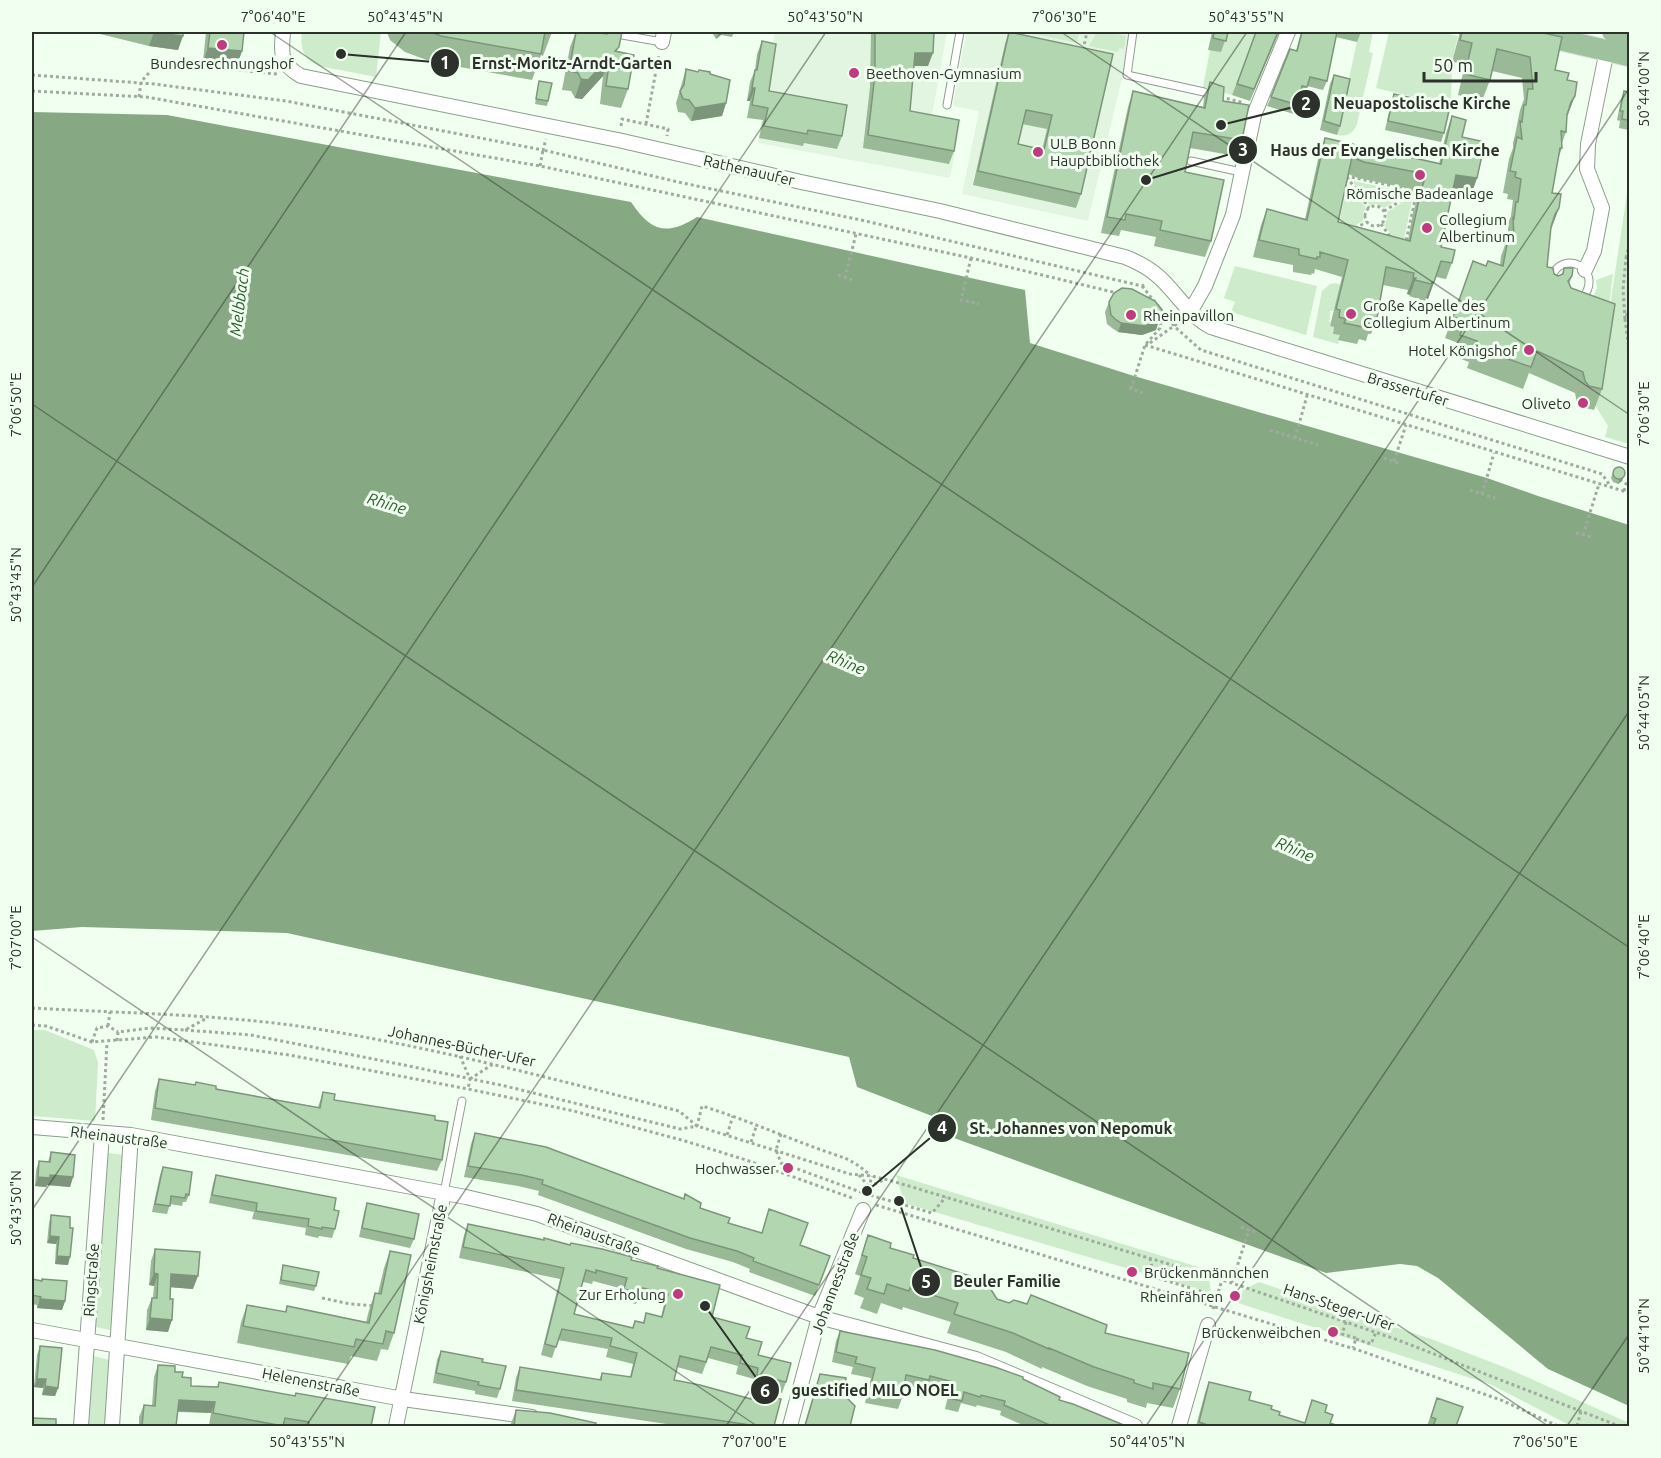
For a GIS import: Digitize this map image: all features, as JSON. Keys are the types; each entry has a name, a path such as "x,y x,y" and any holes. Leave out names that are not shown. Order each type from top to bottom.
{"main road":[{"path":"1537,32 1611,38 1629,36"},
{"path":"1611,38 1629,56"}],"street":[{"path":"283,32 281,52 284,70"},
{"path":"1186,316 1204,286 1233,215 1257,107 1288,32"},
{"path":"1586,270 1594,251 1602,208 1587,169 1587,157 1611,38"},
{"name":"Rathenauufer","path":"284,70 940,211 1078,244 1138,262 1159,276 1186,316"},
{"name":"Brassertufer","path":"1186,316 1211,327 1629,457"},
{"name":"Rheinaustraße","path":"32,1127 131,1135 515,1208 563,1222 819,1317 976,1359 1135,1426"},
{"name":"Ringstraße","path":"81,1426 102,1134"},
{"name":"Ringstraße","path":"112,1426 131,1135"},
{"name":"Königsheimstraße","path":"396,1426 444,1193"},
{"name":"Johannesstraße","path":"790,1426 819,1317 863,1206"},
{"path":"1179,1426 1208,1325"},
{"name":"Helenenstraße","path":"32,1330 403,1399 547,1419"}],"lane":[{"path":"605,32 663,37"},
{"path":"947,105 960,32"},
{"path":"1133,32 1127,75 1204,92"},
{"path":"1191,161 1241,172"},
{"path":"1550,284 1551,275 1562,265 1575,264 1586,270 1589,276 1589,290 1583,299 1577,302"},
{"name":"Königsheimstraße","path":"444,1193 462,1101"}],"path":[{"path":"1082,51 1087,32"},
{"path":"139,97 141,82 156,65 231,69 275,75 284,70"},
{"path":"646,124 656,69"},
{"path":"32,75 141,82 286,101 543,150 1142,286 1163,309 1175,327 1201,351 1602,474 1611,487"},
{"path":"32,91 139,97 540,166 971,258 1126,295"},
{"path":"1204,92 1257,107"},
{"path":"620,127 622,119 668,129 666,138"},
{"path":"540,166 549,126"},
{"path":"1346,176 1355,176 1417,191"},
{"path":"1346,176 1369,208"},
{"path":"1332,240 1346,176"},
{"path":"1384,211 1417,191"},
{"path":"1404,255 1417,191"},
{"path":"1377,206 1384,211 1385,216 1381,224 1375,226 1366,222 1365,214 1369,208 1377,206"},
{"path":"1349,231 1366,222"},
{"path":"1381,224 1404,255"},
{"path":"845,278 856,234"},
{"path":"1332,240 1341,235"},
{"path":"1332,240 1357,245 1370,238 1378,249 1404,255"},
{"path":"1629,240 1623,289 1629,357"},
{"path":"971,258 961,300 979,304"},
{"path":"838,275 852,280"},
{"path":"1142,286 1159,276"},
{"path":"1154,306 1163,309"},
{"path":"1625,319 1629,308"},
{"path":"1143,393 1130,389 1146,345 1160,328 1163,309"},
{"path":"1146,345 1175,327 1186,316"},
{"path":"1146,345 1629,493"},
{"path":"1295,438 1307,396"},
{"path":"1394,461 1406,425"},
{"path":"1270,430 1318,445"},
{"path":"1482,494 1494,453"},
{"path":"1384,458 1400,464"},
{"path":"1624,491 1627,480 1629,481"},
{"path":"1583,535 1599,484"},
{"path":"1470,490 1495,498"},
{"path":"1576,532 1591,537"},
{"name":"Johannes-Bücher-Ufer","path":"32,1008 209,1017 296,1026 460,1055 679,1111 697,1126 859,1175 872,1176"},
{"path":"108,1026 110,1012"},
{"path":"185,1030 209,1017"},
{"path":"32,1025 46,1026 92,1042 156,1037 289,1055 574,1111 746,1160 843,1195"},
{"path":"92,1042 97,1028 108,1026 118,1032 150,1028 251,1035 504,1086 680,1129 697,1126 702,1106 854,1161 872,1176 863,1206"},
{"path":"117,1041 118,1032"},
{"path":"102,1134 107,1042"},
{"path":"460,1055 470,1079 468,1089"},
{"path":"470,1079 493,1064"},
{"path":"727,1135 733,1116"},
{"path":"751,1143 757,1124"},
{"path":"781,1134 776,1150 782,1163 867,1194 932,1213 946,1197"},
{"path":"859,1175 869,1187"},
{"name":"Hans-Steger-Ufer","path":"872,1176 1232,1283 1376,1332 1619,1426"},
{"path":"869,1187 885,1179"},
{"path":"883,1208 1353,1348 1501,1400 1558,1426"},
{"path":"1241,1227 1258,1233"},
{"path":"1232,1283 1249,1230"},
{"path":"1150,1258 1154,1277 1217,1296"},
{"path":"1214,1307 1222,1280"},
{"path":"321,1298 380,1307"},
{"path":"1346,1322 1342,1334 1371,1344 1376,1332"},
{"path":"1353,1348 1356,1338"},
{"path":"1577,1426 1581,1411"}],"shaded area":[{"path":"302,32 381,32 376,77 319,66 309,60 304,52"},
{"name":"Beethoven-Gymnasium","path":"775,32 947,32 932,115 961,121 950,178 758,143"},
{"name":"ULB Bonn Hauptbibliothek","path":"966,32 1133,32 1088,221 962,194 979,111 953,106"},
{"path":"1026,32 1079,32 1077,43"},
{"path":"1097,32 1126,36 1124,49 1119,48 1118,52 1089,46"},
{"path":"1226,32 1256,32 1232,95 1203,87 1210,50"},
{"path":"1359,32 1373,32 1369,52 1373,53 1357,124 1349,134 1337,135"},
{"path":"1389,32 1440,32 1458,36 1452,62 1451,101 1466,104 1465,109 1376,88"},
{"path":"1354,181 1405,192 1404,196 1384,208 1376,204 1370,205"},
{"path":"1347,186 1351,187 1366,208 1363,221 1337,233"},
{"path":"1628,187 1629,444 1605,437 1608,426 1595,405"},
{"path":"1408,199 1412,200 1403,245 1398,244 1384,225 1387,212"},
{"path":"1235,266 1317,286 1306,335 1231,312 1235,302 1224,298"},
{"path":"1613,274 1608,313 1593,297 1597,288 1596,280"},
{"path":"1335,283 1351,287 1338,308 1330,311 1328,321 1331,322 1330,326 1334,327 1333,334 1340,335 1338,344 1313,337 1322,291"},
{"path":"32,1030 45,1030 94,1050 98,1063 95,1121 32,1116"},
{"path":"108,1153 124,1155 110,1330 95,1327 105,1163"},
{"path":"896,1175 1208,1270 1211,1293 904,1203"},
{"path":"1259,1282 1431,1339 1509,1369 1629,1423 1629,1426 1571,1426 1492,1385 1238,1303 1243,1290"},
{"path":"94,1356 109,1360 105,1426 87,1426"}],"water":[{"path":"32,112 167,115 631,202 646,220 660,228 677,227 697,217 1025,290 1030,343 1134,376 1487,478 1629,525 1629,1406 1548,1369 1438,1278 1417,1266 1400,1264 1326,1273 943,1134 932,1116 857,1087 849,1057 287,933 82,927 32,931"}],"building":[{"path":"151,32 183,32 183,36"},
{"path":"210,32 244,32 242,51 208,48"},
{"path":"431,32 545,32 541,54 441,36"},
{"path":"576,32 607,34 607,32 622,32 619,47 615,51 634,55 628,89 606,86 610,57 588,80 581,79 578,73 569,71"},
{"path":"875,32 934,32 933,53 915,53 910,111 959,120 954,151 868,135 875,74"},
{"path":"1009,32 1113,54 1081,194 978,171","holes":["1026,110 1052,115 1044,150 1018,144"]},
{"path":"1214,32 1228,32 1226,41 1213,38"},
{"path":"1256,32 1278,32 1254,89 1237,84"},
{"path":"1302,32 1337,32 1327,81 1310,77 1307,87 1302,86 1298,105 1271,97 1290,49 1297,51"},
{"path":"1462,32 1539,32 1562,37 1555,70 1569,73 1567,80 1577,82 1575,96 1567,115 1566,132 1561,131 1562,148 1560,148 1552,193 1561,194 1559,208 1551,227 1547,267 1553,268 1554,274 1558,276 1563,274 1564,268 1573,268 1572,276 1568,281 1571,288 1615,304 1602,389 1589,386 1583,372 1537,351 1531,367 1474,347 1477,341 1460,335 1465,321 1453,317 1473,261 1486,266 1488,261 1503,266 1509,234 1514,236 1513,218 1521,179 1515,177 1516,172 1510,171 1517,137 1522,139 1520,121 1522,122 1528,89 1533,89 1530,57 1497,49 1490,80 1465,74 1472,43 1460,40"},
{"path":"762,41 776,44 769,91 847,105 842,136 808,130 807,134 764,126 768,108 752,105 755,88 752,88"},
{"path":"686,69 710,72 710,74 730,80 726,103 695,108 689,100 683,99 680,91 684,85"},
{"path":"1334,75 1350,79 1340,126 1324,121"},
{"path":"539,81 552,83 548,101 536,99"},
{"path":"1210,82 1224,87 1223,101 1249,105 1242,140 1193,132 1185,172 1224,180 1211,241 1160,230 1162,221 1126,214 1125,220 1107,217 1133,91 1205,108"},
{"path":"1629,85 1629,120 1622,119 1623,111 1620,111 1624,91 1628,92"},
{"path":"1394,94 1450,106 1444,133 1388,121"},
{"path":"1452,116 1466,120 1462,137 1485,142 1477,178 1456,175 1441,247 1455,250 1452,263 1441,261 1434,282 1431,284 1415,280 1414,273 1386,267 1377,318 1373,317 1372,324 1364,322 1363,327 1344,323 1346,319 1339,317 1340,310 1336,309 1348,260 1320,252 1320,257 1317,259 1299,255 1299,249 1259,240 1267,209 1307,220 1325,138 1441,164","holes":["1352,157 1364,162 1426,174 1410,241 1338,222"]},
{"name":"Rheinpavillon","path":"1122,288 1132,289 1155,301 1162,310 1159,320 1145,326 1121,323 1115,319 1111,315 1109,302 1114,293"},
{"path":"1621,467 1625,473 1621,479 1617,479 1613,471"},
{"path":"159,1079 195,1085 196,1082 216,1086 216,1089 320,1108 323,1092 335,1094 334,1100 435,1116 435,1120 448,1122 442,1160 155,1108"},
{"path":"475,1133 546,1147 684,1199 685,1194 701,1203 700,1208 730,1218 728,1223 762,1233 769,1209 808,1223 800,1245 830,1256 819,1285 753,1261 754,1258 737,1251 690,1238 542,1184 543,1180 468,1166"},
{"path":"51,1152 75,1155 73,1177 50,1175 50,1178 38,1177 39,1161 50,1162"},
{"path":"163,1167 192,1172 189,1195 186,1194 185,1198 171,1196 170,1206 155,1204"},
{"path":"216,1175 336,1198 334,1210 339,1211 335,1229 308,1226 309,1219 256,1211 257,1203 212,1195"},
{"path":"367,1203 419,1214 414,1239 362,1228"},
{"path":"51,1215 70,1217 70,1228 73,1228 70,1257 57,1256 59,1237 50,1236"},
{"path":"468,1224 570,1245 571,1243 602,1249 632,1257 631,1260 658,1266 657,1268 720,1285 712,1317 750,1327 746,1338 762,1342 758,1355 791,1363 786,1382 757,1375 758,1368 740,1363 742,1355 711,1347 706,1362 680,1356 674,1380 751,1399 752,1394 781,1399 774,1426 757,1426 516,1390 520,1367 601,1380 602,1373 631,1377 637,1353 610,1346 612,1338 562,1329 556,1347 545,1344 564,1268 463,1247","holes":["586,1270 596,1273 596,1270 627,1278 624,1289 640,1293 642,1288 668,1294 662,1317 646,1313 644,1323 635,1321 633,1328 574,1314"]},
{"path":"868,1235 891,1243 890,1248 914,1255 913,1258 983,1280 981,1285 990,1288 997,1299 1009,1303 1014,1300 1027,1304 1031,1295 1107,1325 1105,1333 1189,1353 1180,1389 1153,1383 1153,1389 1134,1383 1134,1380 1094,1367 1013,1333 954,1314 958,1303 910,1288 909,1291 887,1284 884,1294 867,1289 871,1278 861,1275 867,1257 862,1255"},
{"path":"155,1249 200,1252 198,1276 171,1274 172,1320 150,1318 152,1298 157,1298 158,1274 154,1273"},
{"path":"390,1251 411,1255 394,1333 386,1331 383,1344 356,1339 354,1347 243,1326 247,1305 286,1312 287,1306 369,1323 375,1293 381,1294"},
{"path":"283,1265 319,1272 316,1286 281,1280"},
{"path":"32,1279 67,1281 65,1301 40,1299 41,1297 32,1295"},
{"path":"840,1331 935,1350 995,1367 1023,1377 1060,1397 1059,1400 1126,1426 1052,1426 1004,1405 1005,1401 964,1392 962,1401 948,1398 953,1382 930,1376 929,1380 906,1375 902,1398 869,1393 875,1368 855,1363 857,1357 836,1352"},
{"path":"40,1346 62,1348 58,1388 45,1386 46,1379 37,1379"},
{"path":"441,1351 506,1366 500,1389 436,1373"},
{"path":"158,1365 175,1366 175,1372 183,1372 182,1377 191,1378 191,1386 218,1387 219,1382 375,1407 371,1426 309,1426 309,1422 285,1418 283,1426 213,1413 215,1402 179,1400 176,1426 142,1426 144,1405 155,1406"},
{"path":"820,1374 846,1378 845,1396 855,1406 850,1426 805,1426"},
{"path":"1209,1382 1251,1392 1249,1400 1272,1406 1271,1409 1280,1412 1279,1415 1305,1423 1312,1400 1327,1405 1325,1412 1333,1415 1330,1423 1336,1425 1210,1426 1199,1422"},
{"path":"1437,1398 1463,1407 1456,1426 1433,1426 1436,1419 1431,1417"},
{"path":"516,1410 550,1413 596,1423 595,1426 514,1426"},
{"path":"32,1418 56,1419 56,1426 32,1426"}],"place":[{"name":"Bundesrechnungshof","path":"222,45"},
{"name":"Ernst-Moritz-Arndt-Garten","path":"341,54"},
{"name":"Beethoven-Gymnasium","path":"854,73"},
{"name":"Neuapostolische Kirche","path":"1221,125"},
{"name":"ULB Bonn Hauptbibliothek","path":"1038,152"},
{"name":"Römische Badeanlage","path":"1420,175"},
{"name":"Haus der Evangelischen Kirche","path":"1146,180"},
{"name":"Collegium Albertinum","path":"1427,228"},
{"name":"Große Kapelle des Collegium Albertinum","path":"1351,314"},
{"name":"Rheinpavillon","path":"1131,315"},
{"name":"Hotel Königshof","path":"1529,350"},
{"name":"Oliveto","path":"1583,403"},
{"name":"Hochwasser","path":"788,1168"},
{"name":"St. Johannes von Nepomuk","path":"867,1191"},
{"name":"Beuler Familie","path":"899,1201"},
{"name":"Brückenmännchen","path":"1132,1272"},
{"name":"Zur Erholung","path":"678,1294"},
{"name":"Rheinfähren","path":"1235,1296"},
{"name":"guestified MILO NOEL","path":"705,1306"},
{"name":"Brückenweibchen","path":"1333,1332"}],"water label":[{"name":"Melbbach","path":"239,302"},
{"name":"Rhine","path":"387,503"},
{"name":"Rhine","path":"846,662"},
{"name":"Rhine","path":"1295,849"}]}
